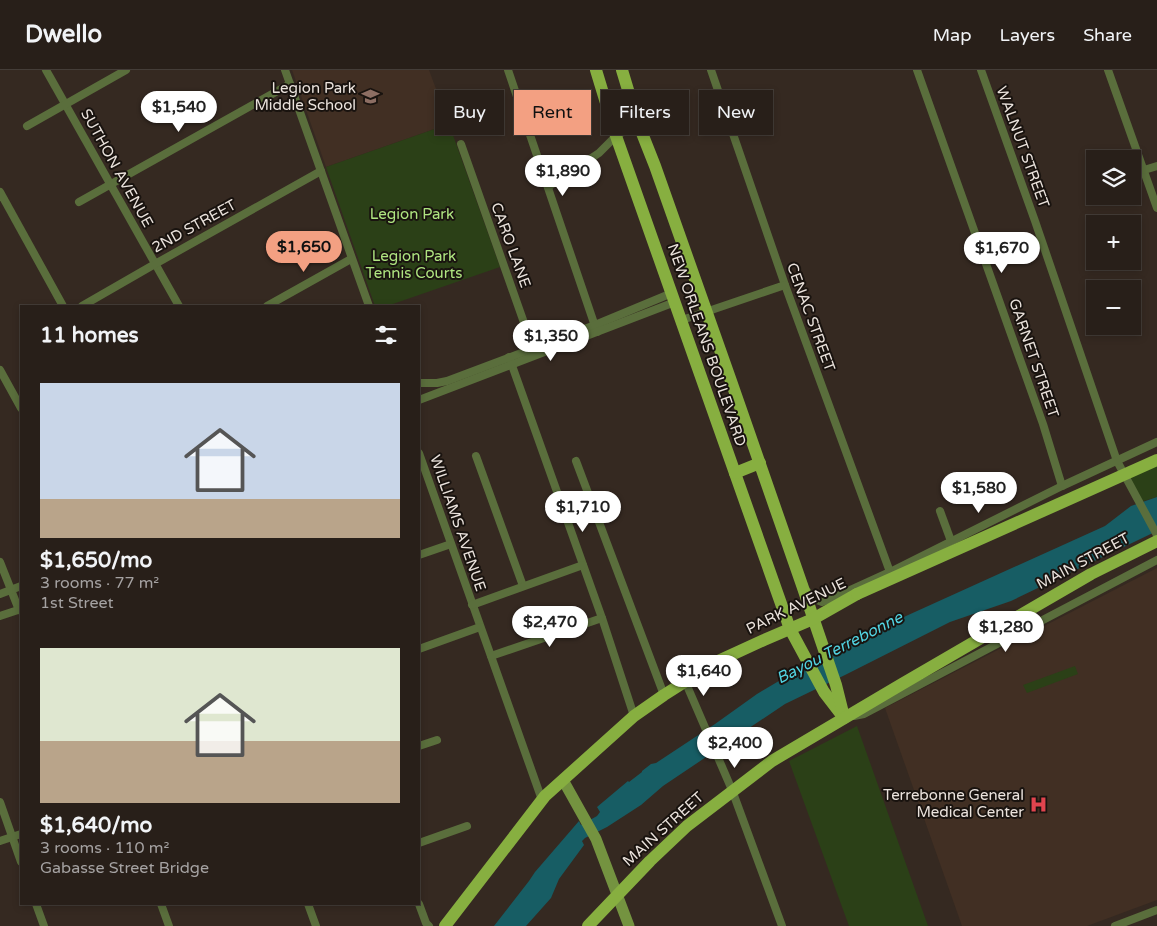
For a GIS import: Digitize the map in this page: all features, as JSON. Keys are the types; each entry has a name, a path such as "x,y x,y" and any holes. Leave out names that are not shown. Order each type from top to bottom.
{"main road":[{"name":"NEW ORLEANS BOULEVARD","path":"596,70 616,136 790,629 824,692 844,718"},
{"name":"NEW ORLEANS BOULEVARD","path":"622,70 628,90"},
{"name":"NEW ORLEANS BOULEVARD","path":"643,135 760,463 836,685 844,718"},
{"name":"PARK AVENUE","path":"445,926 545,796 634,716 664,695 716,662 813,619 857,594 1157,460"},
{"path":"735,473 760,463"},
{"name":"MAIN STREET","path":"588,926 650,861 687,826 772,761 1091,574 1157,541"},
{"path":"563,780 596,839 629,926"}],"street":[{"name":"SUTHON AVENUE","path":"46,70 178,305"},
{"path":"27,126 126,70"},
{"path":"285,70 368,305"},
{"path":"508,70 596,329"},
{"name":"CENAC STREET","path":"711,70 785,285 890,572"},
{"name":"GARNET STREET","path":"917,70 1043,424 1062,486"},
{"name":"WALNUT STREET","path":"981,70 1117,461 1157,535"},
{"path":"1108,70 1157,208"},
{"path":"78,202 290,84"},
{"path":"548,187 599,154 616,136"},
{"name":"CARO LANE","path":"461,144 535,352"},
{"path":"1144,170 1157,166"},
{"name":"2ND STREET","path":"84,305 321,171"},
{"path":"0,192 63,305"},
{"path":"269,305 351,259"},
{"path":"682,320 785,285"},
{"path":"420,400 453,383 673,298"},
{"path":"510,361 602,618 634,716"},
{"path":"0,372 20,406"},
{"path":"420,383 453,383"},
{"path":"802,585 812,598 822,602 833,598 890,572 1062,486 1157,442"},
{"path":"476,456 523,586"},
{"name":"WILLIAMS AVENUE","path":"420,458 542,800"},
{"path":"576,461 664,695"},
{"path":"940,511 951,541"},
{"path":"420,555 451,544"},
{"name":"MAIN STREET","path":"844,718 864,714 1157,560"},
{"path":"0,562 20,609 0,616"},
{"path":"472,605 583,565"},
{"path":"0,594 20,586"},
{"path":"491,656 602,618"},
{"path":"420,649 480,627"},
{"path":"684,682 732,790 782,926"},
{"path":"420,746 438,740"},
{"path":"0,802 20,859"},
{"path":"420,844 467,826"},
{"path":"0,841 20,834"},
{"path":"36,905 44,926"},
{"path":"161,905 169,926"},
{"path":"308,905 316,926"},
{"path":"419,905 429,926"},
{"path":"1114,926 1157,910"}],"shaded area":[{"name":"Legion Park Middle School","path":"292,70 429,70 436,90 435,129 326,167"},
{"name":"Terrebonne General Medical Center","path":"1157,568 1157,900 1087,926 962,926 885,708"}],"green space":[{"name":"Legion Park","path":"435,129 435,135 453,135 500,267 390,305 375,305 326,167"},
{"path":"1157,458 1157,497 1140,502 1124,473"},
{"path":"1075,666 1078,674 1027,693 1023,685"},
{"path":"857,726 928,926 849,926 789,761"}],"water":[{"name":"Bayou Terrebonne","path":"1157,497 1157,531 1011,601 950,622 785,704 663,786 641,805 607,827 585,838 582,841 584,845 559,879 551,898 526,926 494,926 535,872 579,821 581,825 597,816 600,812 597,807 628,781 757,694 831,650 1105,526 1131,506"}],"place":[{"name":"Legion Park Middle School","path":"370,97"},
{"name":"Terrebonne General Medical Center","path":"1038,804"}],"park label":[{"name":"Legion Park Tennis Courts","path":"414,264"}]}
